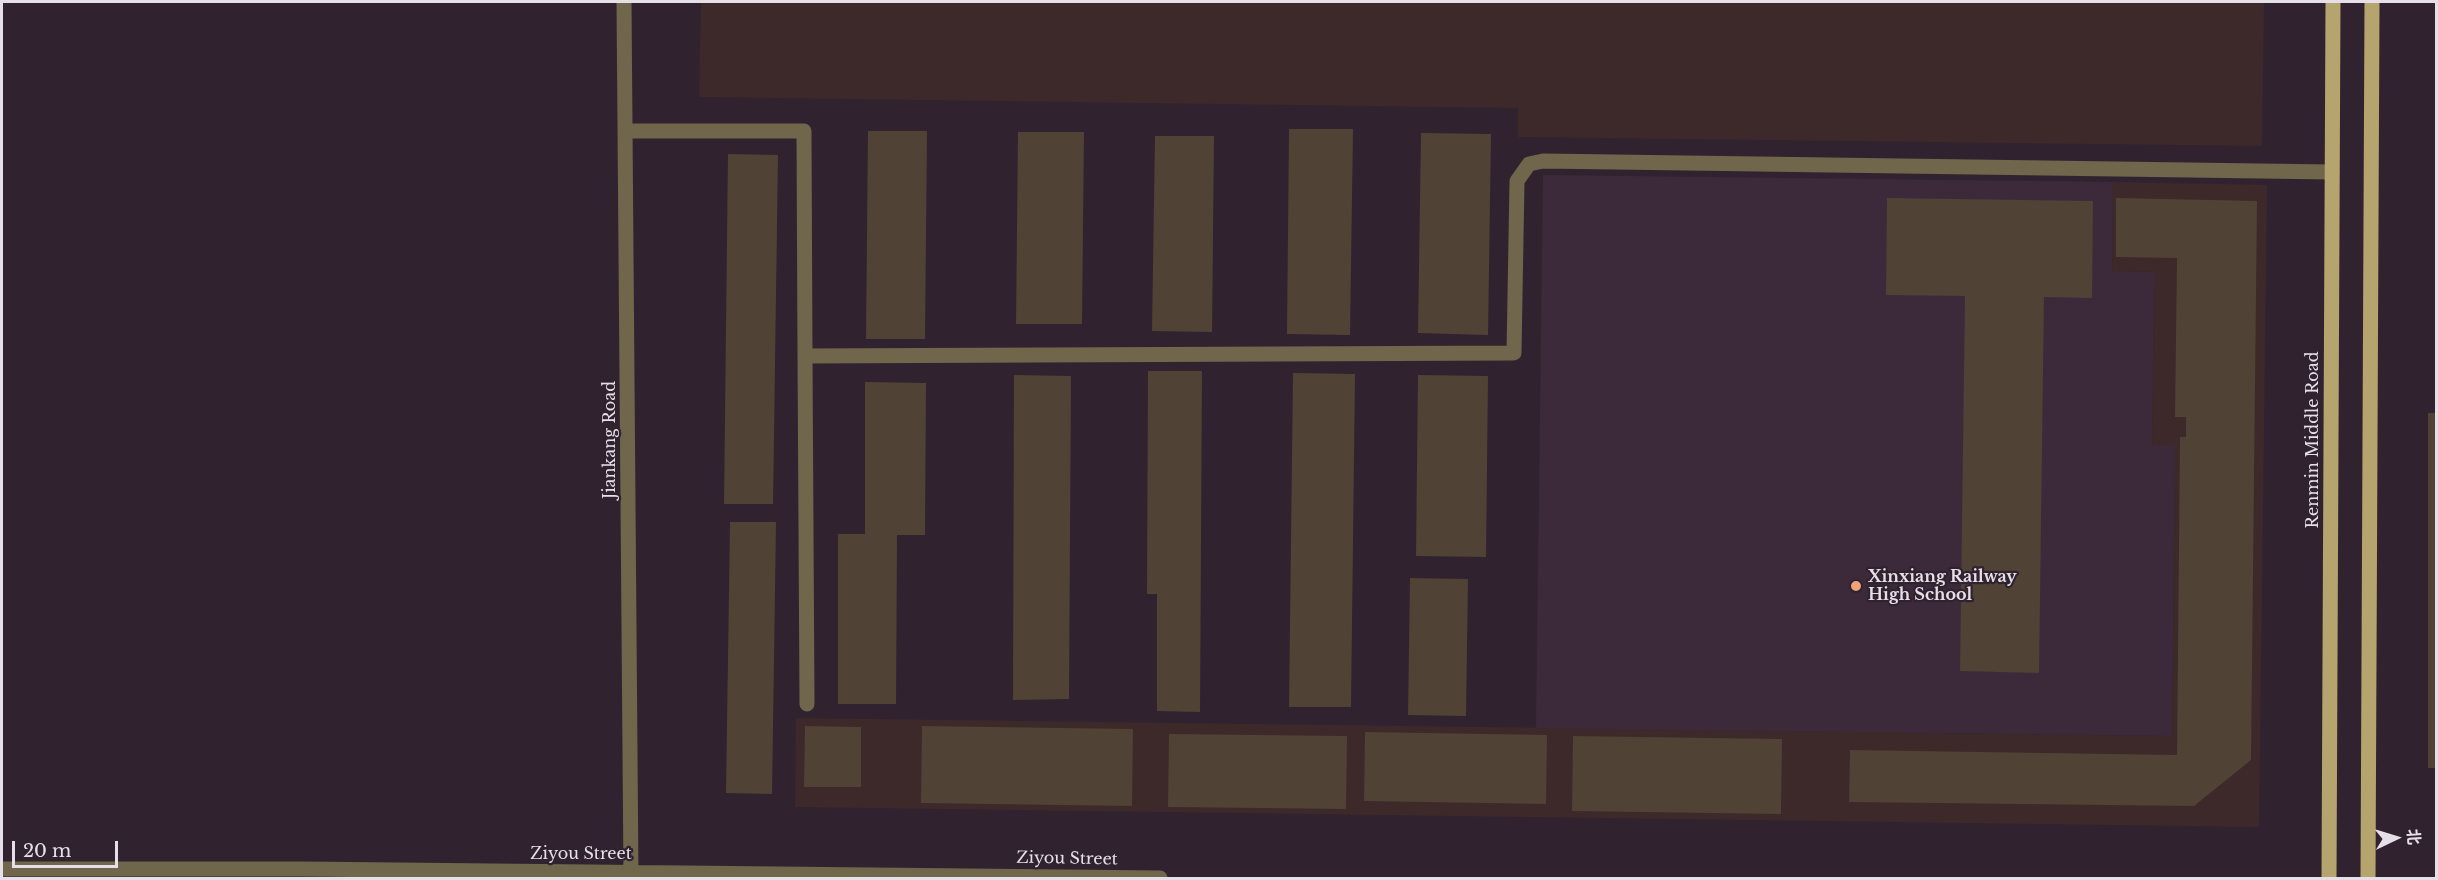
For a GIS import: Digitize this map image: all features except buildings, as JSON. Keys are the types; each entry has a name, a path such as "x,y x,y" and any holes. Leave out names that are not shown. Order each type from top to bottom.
{"main road":[{"name":"Renmin Middle Road","path":"2329,879 2333,2"},
{"path":"2368,879 2372,2"}],"street":[{"name":"Jiankang Road","path":"624,2 631,875"},
{"path":"626,131 804,131 807,704"},
{"path":"805,356 1514,353 1517,181 1529,164 1543,161 2332,172"},
{"name":"Ziyou Street","path":"2,869 1160,879"}],"shaded area":[{"path":"701,2 2264,2 2262,146 1518,137 1518,108 699,97"},
{"name":"Xinxiang Railway High School","path":"1543,175 2113,182 2112,271 2154,272 2152,445 2175,445 2172,736 1536,728"},
{"path":"2113,182 2267,185 2259,827 795,807 796,718 2172,736 2175,445 2152,445 2154,272 2112,271"}],"place":[{"name":"Xinxiang Railway High School","path":"1856,586"}]}
